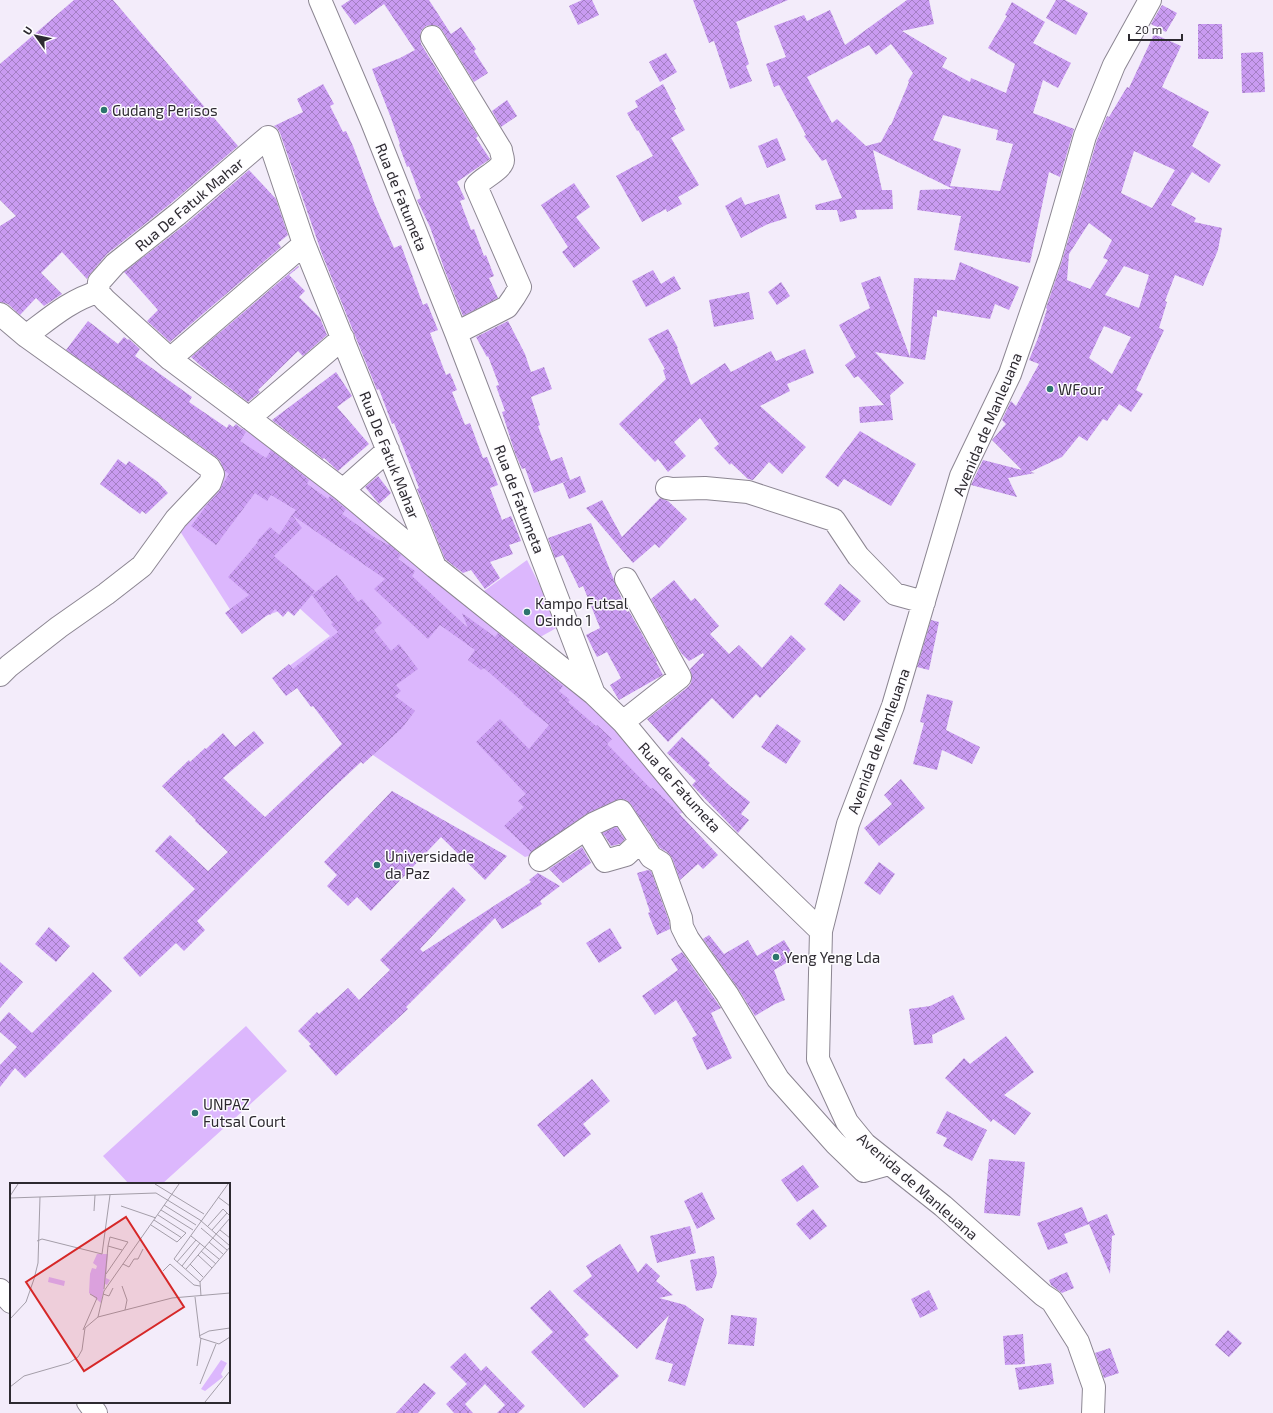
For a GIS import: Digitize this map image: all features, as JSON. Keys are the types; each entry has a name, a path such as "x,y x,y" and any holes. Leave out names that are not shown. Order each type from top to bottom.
{"street":[{"name":"Rua de Fatumeta","path":"320,0 372,122 456,333 594,694 623,722 695,808 821,931"},
{"name":"Avenida de Manleuana","path":"1093,1413 1094,1387 1078,1342 1052,1301 1043,1295 943,1206 865,1144 847,1122 818,1059 821,931 848,824 893,706 961,476 1010,374 1050,258 1085,136 1114,65 1150,0"},
{"path":"432,38 501,150 503,160 501,166 480,181 476,186 520,287 507,307 456,333"},
{"name":"Rua De Fatuk Mahar","path":"435,566 304,244 268,137 178,214 115,264 99,282 98,292 104,300 170,359 343,490 435,566 594,694"},
{"path":"170,359 304,244"},
{"path":"26,336 64,307 84,296 98,292"},
{"path":"0,314 26,336 209,467 213,474 210,483 176,519 142,566 58,628 9,666 0,675"},
{"path":"249,418 343,338"},
{"path":"343,490 388,450"},
{"path":"667,488 706,488 748,492 834,520 858,556 896,594 924,602"},
{"path":"623,722 680,677 626,579"},
{"path":"540,860 593,824 621,811 642,841 651,857 661,863 681,918 682,927 688,939 727,994 778,1079 835,1143 864,1171 889,1164"},
{"path":"586,829 604,861 626,855 642,841"},
{"path":"0,1290 10,1301"},
{"path":"89,1403 96,1413"}],"shaded area":[{"path":"249,418 594,694 695,809 644,825 525,857 337,731 285,669 330,636 296,605 240,625 178,528 214,475"},
{"name":"Kampo Futsal Osindo 1","path":"527,560 560,626 533,641 486,597 484,591"},
{"name":"UNPAZ Futsal Court","path":"246,1026 287,1071 163,1183 128,1183 103,1156"}],"building":[{"name":"Gudang Perisos","path":"74,0 113,0 238,146 170,204 107,254 87,279 62,252 41,273 62,294 44,306 36,298 20,315 8,304 0,302 0,226 16,216 0,200 0,64"},
{"path":"350,0 429,0 451,34 461,27 476,49 474,51 488,73 474,82 442,30 438,26 426,26 421,31 421,44 478,136 476,138 490,159 457,182 465,199 460,201 471,230 474,229 484,256 486,255 494,276 489,278 498,298 463,316 445,271 430,227 417,200 421,198 409,166 407,167 391,118 372,69 400,58 415,50 384,4 355,25 341,6"},
{"path":"582,0 592,0 599,15 578,25 569,6"},
{"path":"693,0 788,0 736,22 749,64 746,66 752,81 730,89 714,41 709,43"},
{"path":"907,0 929,0 934,24 902,31 947,58 942,67 970,82 971,78 1006,93 1015,64 988,48 1007,16 1005,15 1012,2 1045,22 1033,43 1071,63 1058,88 1043,80 1033,113 1074,129 1060,177 1049,172 1030,263 954,250 961,216 917,210 920,190 953,189 873,150 882,190 892,190 893,209 855,210 857,218 840,222 837,210 816,210 815,205 842,198 826,159 822,161 804,136 806,135 779,85 774,87 766,64 786,57 774,26 804,15 807,21 830,10 845,45","holes":["891,44 913,73 908,81 909,82 891,125 881,142 866,146 837,119 832,123 807,77 869,45 876,55","943,115 998,130 996,140 1013,144 1000,191 950,186 961,149 933,140"]},
{"path":"1056,0 1065,0 1088,13 1076,35 1046,18"},
{"path":"1162,5 1177,13 1166,32 1151,24"},
{"path":"1198,24 1222,24 1223,59 1198,59"},
{"path":"1154,34 1181,46 1162,87 1209,112 1192,146 1221,165 1209,183 1192,172 1171,205 1196,218 1194,222 1222,228 1218,250 1203,286 1175,275 1165,301 1167,302 1159,328 1164,330 1136,390 1143,394 1131,412 1119,404 1107,421 1103,419 1087,441 1079,436 1062,457 1030,472 1035,473 1008,478 1017,497 971,485 983,460 1022,470 992,440 1006,424 1002,420 1011,401 1016,406 1039,364 1029,360 1038,338 1047,309 1046,308 1062,261 1097,140 1107,116 1109,117 1127,87 1129,88","holes":["1134,151 1175,170 1152,208 1121,193","1089,223 1112,240 1103,258 1108,260 1090,289 1067,280 1069,254","1124,266 1149,275 1139,308 1105,295","1104,326 1131,337 1112,374 1089,358"]},
{"path":"1263,52 1265,92 1242,93 1241,53"},
{"path":"666,53 677,72 660,82 649,62"},
{"path":"323,84 334,104 330,106 343,132 346,131 353,146 375,205 394,248 401,245 423,305 427,303 438,330 430,333 446,375 450,373 457,390 452,392 465,425 470,423 483,458 487,457 498,485 490,488 502,520 511,516 521,541 509,545 513,554 490,562 500,578 485,589 471,570 463,573 445,559 417,489 419,488 394,423 392,424 379,389 377,390 322,254 280,133 274,126 303,112 297,99"},
{"path":"663,84 676,109 674,110 685,130 671,138 699,185 678,197 682,204 667,212 666,209 642,222 616,176 653,156 627,113 638,107 635,101"},
{"path":"507,100 517,116 501,127 492,111"},
{"path":"777,138 786,160 767,168 758,146"},
{"path":"249,170 276,199 288,235 278,243 281,247 170,342 147,321 158,310 124,272 186,224"},
{"path":"574,183 590,207 576,217 600,248 574,268 562,252 568,247 541,205"},
{"path":"779,194 787,218 768,224 741,238 725,206 741,197 745,205"},
{"path":"960,262 1019,287 1009,310 995,304 990,319 937,310 937,317 933,316 925,360 875,352 904,383 890,395 893,420 860,423 859,407 884,405 858,376 854,378 845,365 856,357 839,325 870,308 861,283 880,276 910,357 914,278 955,280"},
{"path":"298,266 299,267 289,275 305,291 299,297 320,318 327,335 303,356 298,351 258,390 260,392 248,402 191,357"},
{"path":"653,270 661,284 674,276 681,289 646,307 632,281"},
{"path":"781,282 790,296 777,305 768,292"},
{"path":"749,292 754,319 714,327 709,300"},
{"path":"88,321 118,344 124,337 128,340 129,339 140,349 135,356 192,397 189,402 227,428 229,424 233,427 236,424 246,432 240,441 266,458 271,450 309,480 307,484 328,499 330,496 335,500 346,509 342,514 374,537 388,545 389,544 401,555 398,559 415,571 412,576 468,628 462,613 495,637 498,633 563,686 559,691 570,700 568,702 612,739 607,744 651,789 653,788 670,804 718,855 703,869 698,864 680,880 672,858 667,852 660,848 631,804 627,800 621,799 586,814 531,852 504,826 524,807 518,801 526,794 476,742 500,719 529,749 549,725 523,704 524,703 484,668 481,670 468,660 475,650 440,625 428,639 374,589 385,579 292,515 296,510 271,495 267,501 255,493 216,545 191,526 219,492 229,474 225,471 220,461 216,457 66,350"},
{"path":"508,321 525,354 531,372 544,367 552,389 531,397 540,425 538,426 551,461 562,457 570,480 534,493 525,468 522,469 515,453 502,412 505,411 496,386 499,385 488,356 487,357 476,337"},
{"path":"668,329 678,348 691,385 725,363 731,372 771,351 776,361 805,349 814,373 787,384 790,391 760,406 806,447 782,474 769,462 753,480 748,479 731,463 730,465 714,448 719,444 700,418 674,442 686,456 668,472 658,459 655,462 619,424 666,379 663,370 665,369 648,339"},
{"path":"336,372 352,396 337,407 369,444 338,471 324,458 323,459 272,420"},
{"path":"860,431 916,464 891,506 844,479 838,487 825,477"},
{"path":"118,459 126,465 129,461 158,482 168,493 146,514 142,511 140,514 100,484"},
{"path":"378,476 391,493 379,504 365,487"},
{"path":"580,476 586,492 569,499 563,483"},
{"path":"660,498 668,501 687,519 659,548 655,544 633,563 586,508 602,500 622,537"},
{"path":"292,515 302,528 274,556 315,591 294,616 288,611 283,617 275,609 270,615 269,614 242,634 225,613 249,595 228,577 270,527 279,535"},
{"path":"591,523 627,612 629,611 657,661 656,662 663,675 619,700 610,685 621,678 607,652 597,657 586,635 600,628 583,586 579,588 563,555 555,558 548,538"},
{"path":"337,575 358,602 362,599 382,623 374,630 391,651 399,644 418,669 396,685 401,691 395,696 415,711 402,728 363,764 361,762 330,791 197,921 205,930 184,951 176,943 140,977 123,958 195,889 155,851 170,835 208,871 228,852 195,821 196,820 162,786 189,760 190,762 223,733 235,747 254,731 264,743 223,778 265,817 342,744 297,688 286,696 272,678 289,664 293,669 338,632 312,595"},
{"path":"674,580 691,601 695,598 719,626 710,634 729,654 739,645 762,668 791,635 806,649 760,698 756,694 733,719 712,698 668,742 647,719 688,687 691,683 692,677 690,669 704,655 703,653 689,661 681,653 651,599"},
{"path":"840,584 861,601 844,621 824,604"},
{"path":"931,620 939,622 929,670 917,667"},
{"path":"927,694 953,701 946,730 980,747 972,764 942,750 937,770 913,764 924,723 920,722"},
{"path":"777,724 801,741 786,764 761,747"},
{"path":"682,737 710,763 708,765 730,786 750,802 741,814 749,820 738,833 692,785 696,781 667,753"},
{"path":"901,779 925,808 879,846 864,828 892,804 884,795"},
{"path":"392,791 507,856 485,880 441,837 371,911 357,897 348,906 327,886 337,875 324,862"},
{"path":"616,827 625,839 620,844 611,846 603,833"},
{"path":"582,847 591,863 563,883 549,869"},
{"path":"879,862 895,874 880,895 864,883"},
{"path":"648,870 651,871 669,921 670,929 657,935 648,913 650,912 637,873"},
{"path":"538,873 560,886 540,901 542,904 502,929 495,918 406,1007 408,1009 336,1076 309,1046 311,1044 298,1031 317,1012 319,1014 348,988 359,1000 390,970 380,960 453,887 466,900 420,949 423,952 531,882 529,880"},
{"path":"49,927 70,946 56,962 35,944"},
{"path":"610,928 622,948 599,963 586,943"},
{"path":"709,935 724,954 748,940 757,956 784,940 795,958 774,970 785,1000 755,1016 737,987 703,939"},
{"path":"682,952 721,1008 711,1013 732,1058 707,1070 692,1038 697,1035 676,1000 655,1015 642,996 678,970 671,959"},
{"path":"0,962 23,982 0,1008"},
{"path":"93,972 112,991 25,1078 15,1068 0,1087 0,1065 17,1047 0,1032 0,1022 9,1012 32,1033"},
{"path":"953,995 965,1019 932,1035 933,1043 914,1045 909,1009 930,1006"},
{"path":"1006,1036 1034,1072 1004,1095 1031,1113 1015,1135 993,1119 991,1122 945,1078 964,1058 970,1064"},
{"path":"592,1079 610,1101 583,1124 591,1134 564,1157 537,1125"},
{"path":"947,1111 987,1130 972,1161 943,1146 947,1138 936,1133"},
{"path":"989,1159 1025,1162 1020,1216 984,1213"},
{"path":"803,1165 819,1187 797,1202 781,1180"},
{"path":"702,1192 715,1219 697,1229 684,1201"},
{"path":"1082,1207 1088,1222 1107,1214 1115,1235 1112,1236 1110,1274 1089,1224 1064,1234 1068,1243 1048,1250 1037,1223"},
{"path":"813,1209 827,1226 810,1240 796,1224"},
{"path":"690,1226 696,1253 657,1263 650,1236"},
{"path":"620,1244 638,1273 646,1263 660,1276 656,1281 673,1295 659,1298 685,1305 704,1319 685,1386 668,1381 673,1364 655,1359 669,1315 637,1349 573,1291 592,1276 586,1266"},
{"path":"714,1256 717,1273 712,1288 696,1291 690,1260"},
{"path":"1067,1272 1074,1288 1062,1293 1051,1285 1049,1280"},
{"path":"550,1290 589,1335 584,1339 619,1376 584,1408 531,1352 553,1332 530,1308"},
{"path":"929,1290 938,1309 920,1318 911,1299"},
{"path":"731,1315 757,1318 754,1346 728,1344"},
{"path":"1228,1330 1242,1343 1229,1357 1215,1345"},
{"path":"1023,1334 1025,1364 1005,1365 1003,1336"},
{"path":"1110,1348 1119,1373 1104,1378 1095,1353"},
{"path":"465,1353 481,1371 486,1366 525,1406 518,1413 497,1413 505,1405 485,1384 465,1404 473,1413 454,1413 446,1404 467,1384 450,1367"},
{"path":"1051,1363 1054,1384 1019,1390 1015,1368"},
{"path":"424,1383 436,1393 418,1413 396,1413"}],"place":[{"name":"Gudang Perisos","path":"104,110"},
{"name":"WFour","path":"1050,389"},
{"name":"Kampo Futsal Osindo 1","path":"527,612"},
{"name":"Universidade da Paz","path":"377,865"},
{"name":"Yeng Yeng Lda","path":"776,957"},
{"name":"UNPAZ Futsal Court","path":"195,1113"}]}
